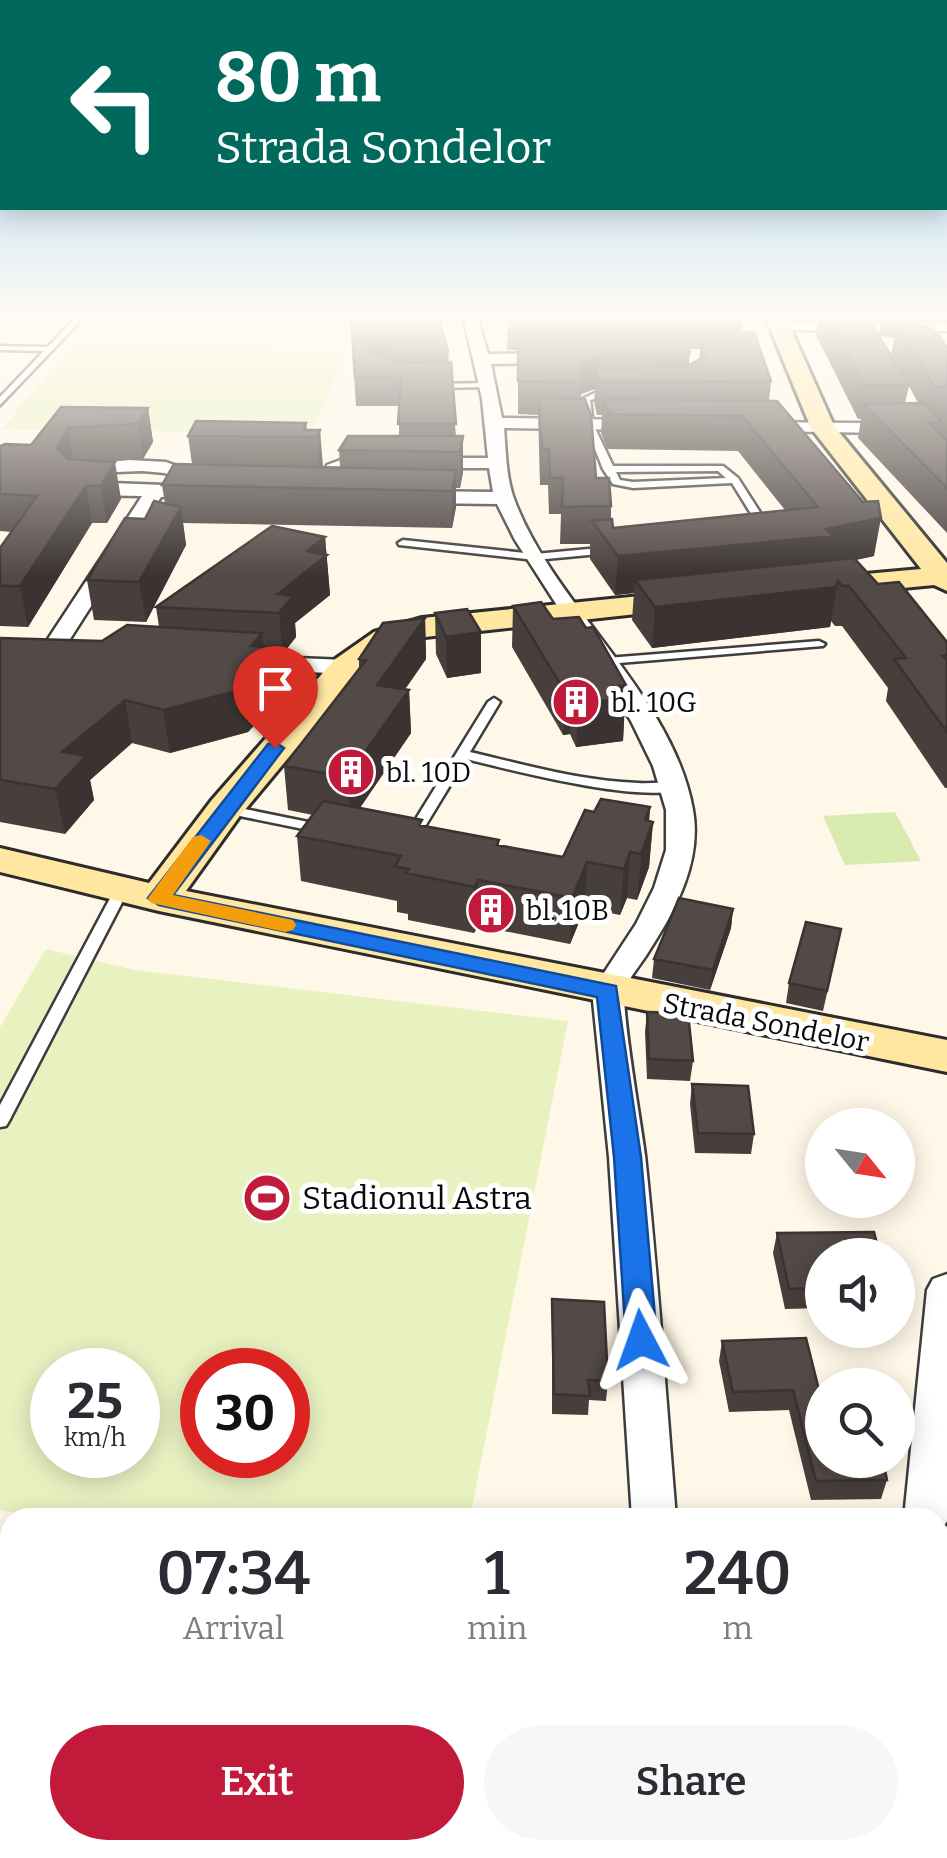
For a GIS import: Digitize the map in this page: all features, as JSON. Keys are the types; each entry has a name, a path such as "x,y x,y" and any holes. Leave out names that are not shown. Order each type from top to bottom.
{"street":[{"path":"490,403 504,498 535,557 607,662 677,787 681,848 674,872 654,921 608,991 627,1157 653,1508"},
{"path":"812,403 823,428 945,578"},
{"path":"495,424 667,426"},
{"path":"745,427 947,429"},
{"path":"322,490 338,466 359,461 498,463"},
{"path":"55,645 168,487 231,487"},
{"path":"404,496 504,498"},
{"path":"786,590 945,578"},
{"path":"140,894 224,809 346,666 370,647 404,632 727,596"},
{"path":"218,662 346,666"},
{"name":"Strada Sondelor","path":"0,860 140,894 608,991 947,1056"},
{"path":"927,1508 947,1290"}],"lane":[{"path":"586,403 589,424 608,469 720,468 734,480 770,536 751,538"},
{"path":"403,543 535,557 633,548"},
{"path":"607,662 819,644"},
{"path":"406,846 494,702"},
{"path":"462,754 559,776 648,790 677,787"},
{"path":"224,809 334,832"},
{"path":"0,1122 140,894"}],"green space":[{"path":"24,403 324,403 311,433 2,429"},
{"path":"895,812 921,861 845,865 823,816"},
{"name":"Stadionul Astra","path":"46,949 134,970 568,1021 472,1508 0,1508 0,1027"}],"building":[{"path":"399,403 454,403 456,424 398,424"},
{"path":"539,403 586,403 591,415 596,478 609,478 611,506 562,507 563,478 550,478 549,449 542,449"},
{"path":"604,403 778,403 863,502 878,501 881,518 826,529 833,536 618,556 592,521 612,519 613,528 818,507 742,416 609,414"},
{"path":"925,403 942,423 929,423 947,441 947,488 864,404"},
{"path":"61,407 148,408 138,424 68,428 57,448 68,459 115,462 101,486 86,486 20,586 0,586 0,548 37,496 0,494 0,446 31,445"},
{"path":"196,421 306,423 304,430 320,430 317,437 188,436"},
{"path":"348,436 463,436 460,452 339,450"},
{"path":"174,464 456,470 452,491 162,485"},
{"path":"154,501 181,507 139,582 87,580 125,518 145,519"},
{"path":"272,526 325,537 307,551 327,555 278,594 293,596 279,613 156,607"},
{"path":"854,558 878,584 899,582 947,642 947,655 943,656 947,660 947,732 894,659 906,658 849,586 838,581 836,587 655,607 635,580"},
{"path":"541,602 553,619 579,617 586,628 593,627 626,685 619,686 626,698 579,704 572,692 565,692 513,606"},
{"path":"467,609 481,632 446,637 435,613"},
{"path":"425,618 377,685 409,690 347,777 284,766 366,660 359,659 383,623"},
{"path":"127,625 262,633 251,646 285,648 244,689 163,710 125,700 62,752 86,756 55,789 0,780 0,638 102,641"},
{"path":"601,799 650,807 645,820 653,822 641,854 630,852 624,869 587,862 572,898 478,880 474,887 406,873 409,869 395,866 401,856 297,836 323,801 422,820 419,825 563,857 585,810 594,812"},
{"path":"679,898 733,909 713,970 654,959"},
{"path":"806,922 841,929 827,991 789,983"},
{"path":"647,1012 688,1013 693,1061 649,1059"},
{"path":"692,1084 748,1086 754,1134 698,1133"},
{"path":"874,1232 876,1238 805,1238 805,1289 789,1289 777,1233"},
{"path":"552,1299 604,1302 608,1381 588,1380 590,1396 554,1394"},
{"path":"805,1338 814,1368 805,1368 805,1437 793,1390 733,1392 722,1341"},
{"path":"815,1478 887,1480 816,1481"}],"slow traffic":[{"path":"201,841 159,898 285,925"}],"place":[{"name":"bl. 10G","path":"576,702"},
{"name":"bl. 10D","path":"351,772"},
{"name":"bl. 10B","path":"491,910"},
{"name":"Stadionul Astra","path":"267,1198"}],"route":[{"path":"275,748 224,809 159,898 608,991 627,1157 641,1340"}]}
